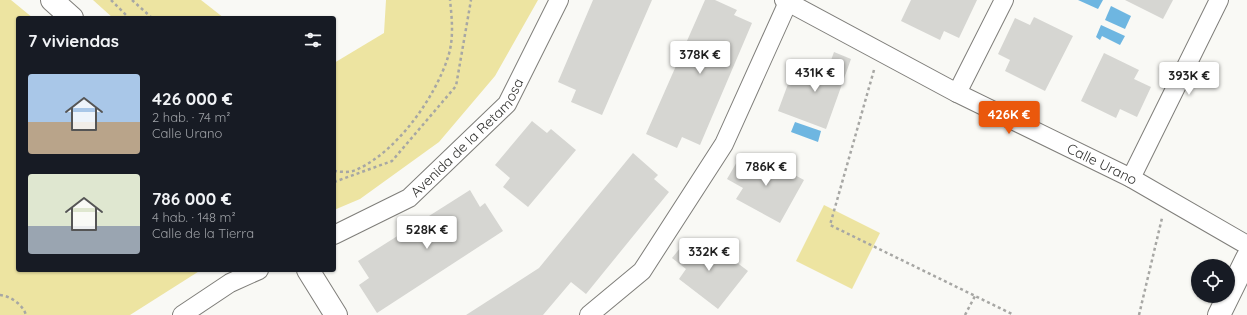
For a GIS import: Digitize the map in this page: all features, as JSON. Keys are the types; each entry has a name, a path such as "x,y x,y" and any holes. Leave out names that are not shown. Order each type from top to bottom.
{"street":[{"path":"52,0 70,16"},
{"name":"Avenida de la Retamosa","path":"336,234 409,198 507,104 559,0"},
{"path":"958,93 1004,0"},
{"path":"1131,178 1220,0"},
{"path":"589,315 642,271 724,144 787,1"},
{"name":"Calle Urano","path":"787,1 958,93 1131,178 1247,245"},
{"path":"1219,315 1247,258"},
{"path":"182,315 230,283 255,272"},
{"path":"309,272 336,315"}],"path":[{"path":"111,0 127,16"},
{"path":"132,0 150,16"},
{"path":"336,172 358,170 375,158 406,129 430,97 448,56 453,22 450,0"},
{"path":"336,181 392,161 456,86 471,0"},
{"path":"879,51 830,225 1014,315"},
{"path":"1139,315 1166,198"},
{"path":"0,296 5,296 17,303 26,315"},
{"path":"965,315 975,296"}],"shaded area":[{"path":"0,0 11,0 31,16 16,16 16,272 198,272 130,315 0,315"},
{"path":"93,0 201,0 221,16 111,16"},
{"path":"386,0 538,0 495,76 439,142 360,199 336,209 336,62 384,33"},
{"path":"824,205 880,233 852,289 796,261"}],"water":[{"path":"1078,0 1103,0 1098,9"},
{"path":"1111,6 1131,16 1125,29 1105,20"},
{"path":"1101,25 1125,36 1120,45 1102,36 1100,40 1096,37"},
{"path":"795,122 821,131 818,142 791,132"}],"building":[{"path":"593,0 652,0 602,115 571,102 576,90 558,82"},
{"path":"705,0 715,0 737,10 734,15 752,23 700,145 682,137 677,148 646,134"},
{"path":"911,0 977,0 959,38 944,31 940,40 901,21"},
{"path":"1125,0 1173,0 1163,19"},
{"path":"1034,17 1073,36 1045,91 1005,71 1010,60 998,54 1015,18 1030,25"},
{"path":"834,52 851,59 826,129 778,111 788,84 792,85 799,68 825,77"},
{"path":"1104,53 1139,70 1134,79 1151,87 1137,117 1120,109 1116,118 1081,101"},
{"path":"532,121 547,133 551,129 576,150 528,207 503,187 510,178 495,165"},
{"path":"633,153 658,175 654,179 669,192 586,294 571,282 543,315 466,315 539,268"},
{"path":"759,156 804,180 780,223 736,199 743,188 727,179 738,160 752,168"},
{"path":"470,190 480,207 485,203 503,231 377,313 359,285 369,278 358,261"},
{"path":"707,240 748,271 718,309 679,279 686,269 672,258 686,241 699,251"}]}
